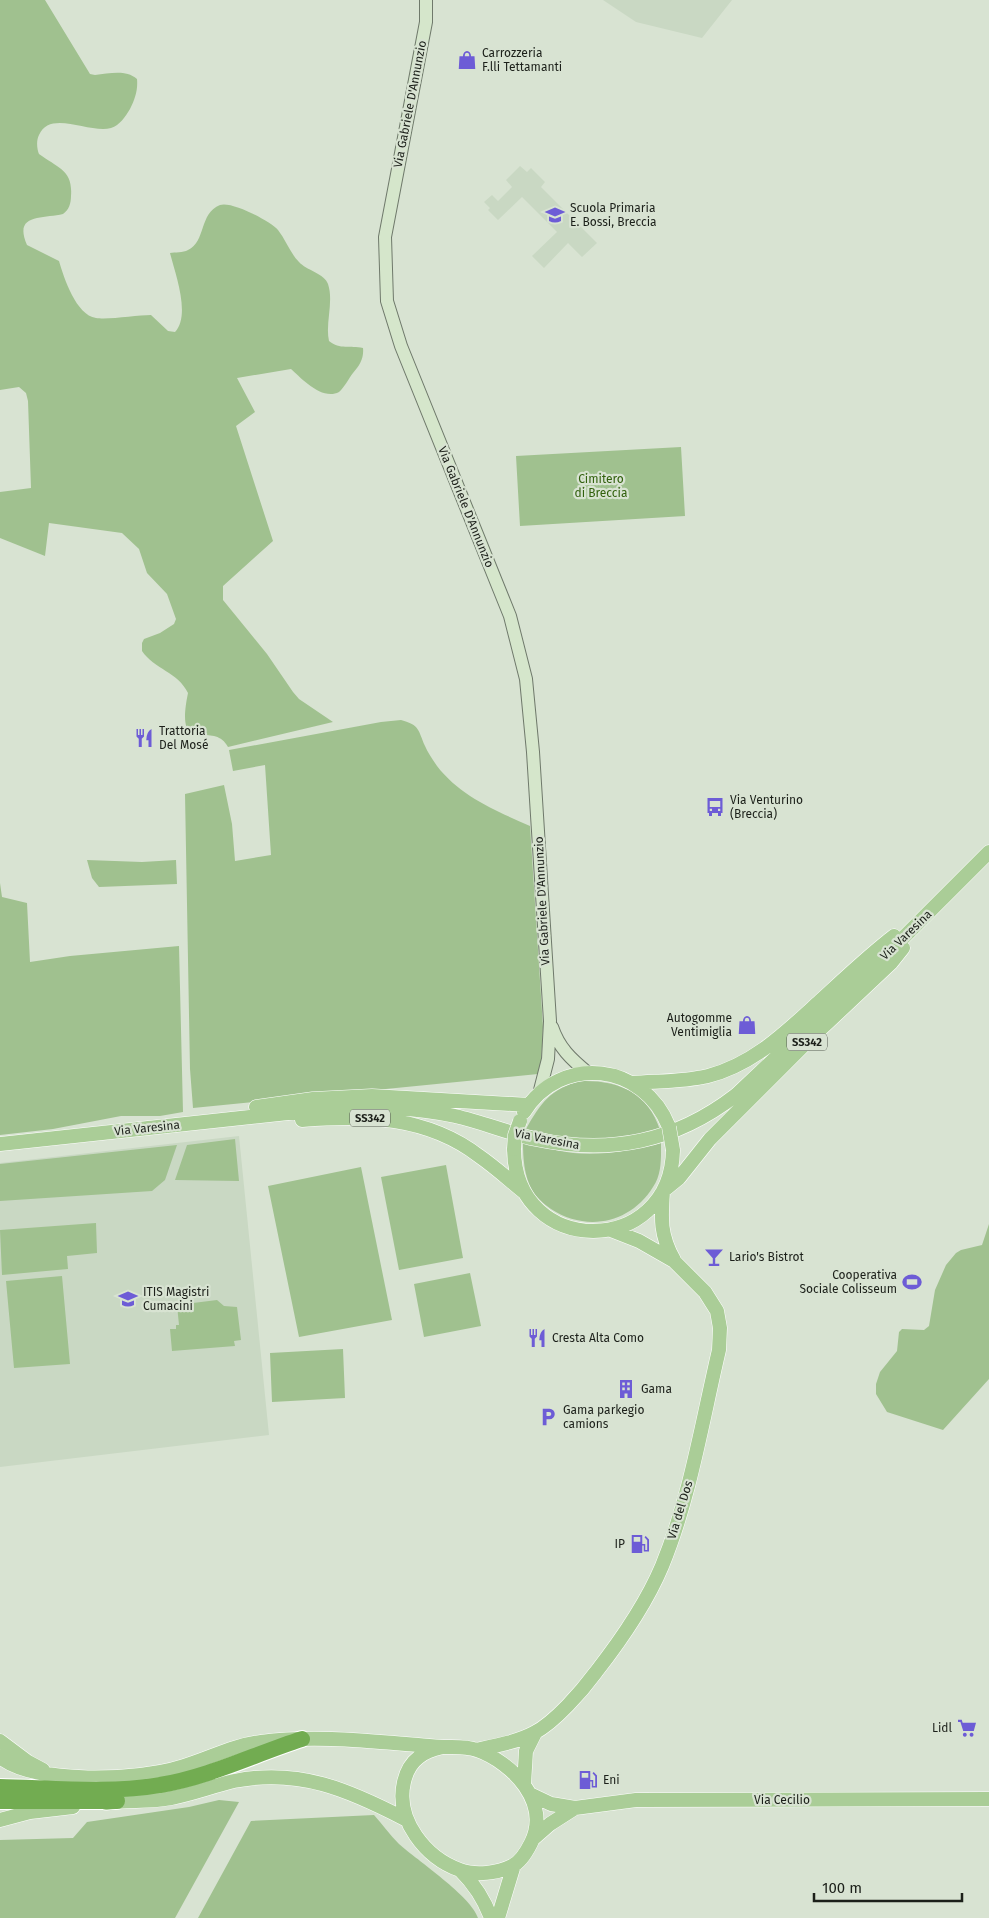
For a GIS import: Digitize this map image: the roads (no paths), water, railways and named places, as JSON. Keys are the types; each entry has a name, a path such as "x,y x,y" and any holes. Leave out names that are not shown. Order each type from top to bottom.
{"highway":[{"path":"0,1787 116,1789 160,1785 202,1775 302,1739"},
{"path":"0,1801 117,1802"}],"main road":[{"name":"Via Gabriele D'Annunzio","path":"426,0 426,22 385,237 387,301 400,346 510,616 526,679 533,752 550,1021 548,1059 539,1094"},
{"name":"Via Varesina","path":"0,1144 334,1108 422,1110 455,1116 513,1133 564,1144 591,1146 647,1141 698,1120 736,1095 902,939 989,852"},
{"name":"SS342","path":"632,1083 701,1077 737,1066 752,1058 775,1042 868,956 949,892"},
{"name":"SS342","path":"663,1191 679,1178 710,1139 808,1041 891,963 949,892"},
{"name":"Via Gabriele D'Annunzio","path":"550,1021 557,1041 564,1052 588,1073"},
{"path":"588,1073 610,1075 632,1083 652,1099 661,1110 669,1127 673,1150 671,1170 663,1191 642,1216 626,1225 611,1230 583,1232 562,1226 539,1211 524,1192 517,1175 514,1149 515,1135 520,1121 529,1105 539,1094 558,1081 588,1073"},
{"name":"SS342","path":"194,1122 252,1108 313,1099 348,1097 394,1096 529,1105"},
{"name":"SS342","path":"194,1122 256,1124 360,1117 404,1122 442,1134 462,1144 479,1155 524,1192"},
{"name":"Via del Dos","path":"663,1191 663,1234 674,1261"},
{"name":"Via del Dos","path":"528,1790 526,1751 535,1733 567,1706 607,1658 650,1592 662,1566 685,1495 719,1350 720,1328 717,1311 705,1292 674,1261 639,1242 611,1230"},
{"name":"Via del Dos","path":"476,1750 535,1733"},
{"path":"0,1757 22,1770 52,1775 97,1777 152,1773 180,1768 233,1749 260,1742 302,1739 443,1746"},
{"path":"0,1741 28,1762 52,1775"},
{"name":"Via Cecilio","path":"534,1838 537,1815 528,1790 514,1772 499,1761 466,1747 443,1746 420,1756 413,1762 405,1776 402,1790 405,1819 414,1834 428,1849 446,1863 461,1870 488,1873 514,1866 534,1838 550,1824 575,1808"},
{"path":"0,1820 30,1812 169,1798 236,1781 275,1777 320,1783 344,1790 369,1800 405,1819"},
{"name":"Via Cecilio","path":"528,1790 557,1806 575,1808 636,1800 989,1799"},
{"path":"498,1918 514,1866"},
{"path":"461,1870 473,1883 483,1899 491,1918"}],"place":[{"name":"Carrozzeria F.lli Tettamanti","path":"467,60"},
{"name":"Scuola Primaria E. Bossi, Breccia","path":"555,215"},
{"name":"Trattoria Del Mosé","path":"144,738"},
{"name":"Via Venturino (Breccia)","path":"715,807"},
{"name":"Autogomme Ventimiglia","path":"747,1025"},
{"name":"Lario's Bistrot","path":"714,1257"},
{"name":"Cooperativa Sociale Colisseum","path":"912,1282"},
{"name":"ITIS Magistri Cumacini","path":"128,1299"},
{"name":"Cresta Alta Como","path":"537,1338"},
{"name":"Gama","path":"626,1389"},
{"name":"Gama parkegio camions","path":"548,1417"},
{"name":"IP","path":"640,1544"},
{"name":"Lidl","path":"967,1728"},
{"name":"Eni","path":"588,1780"}],"park label":[{"name":"Cimitero di Breccia","path":"601,486"}]}
